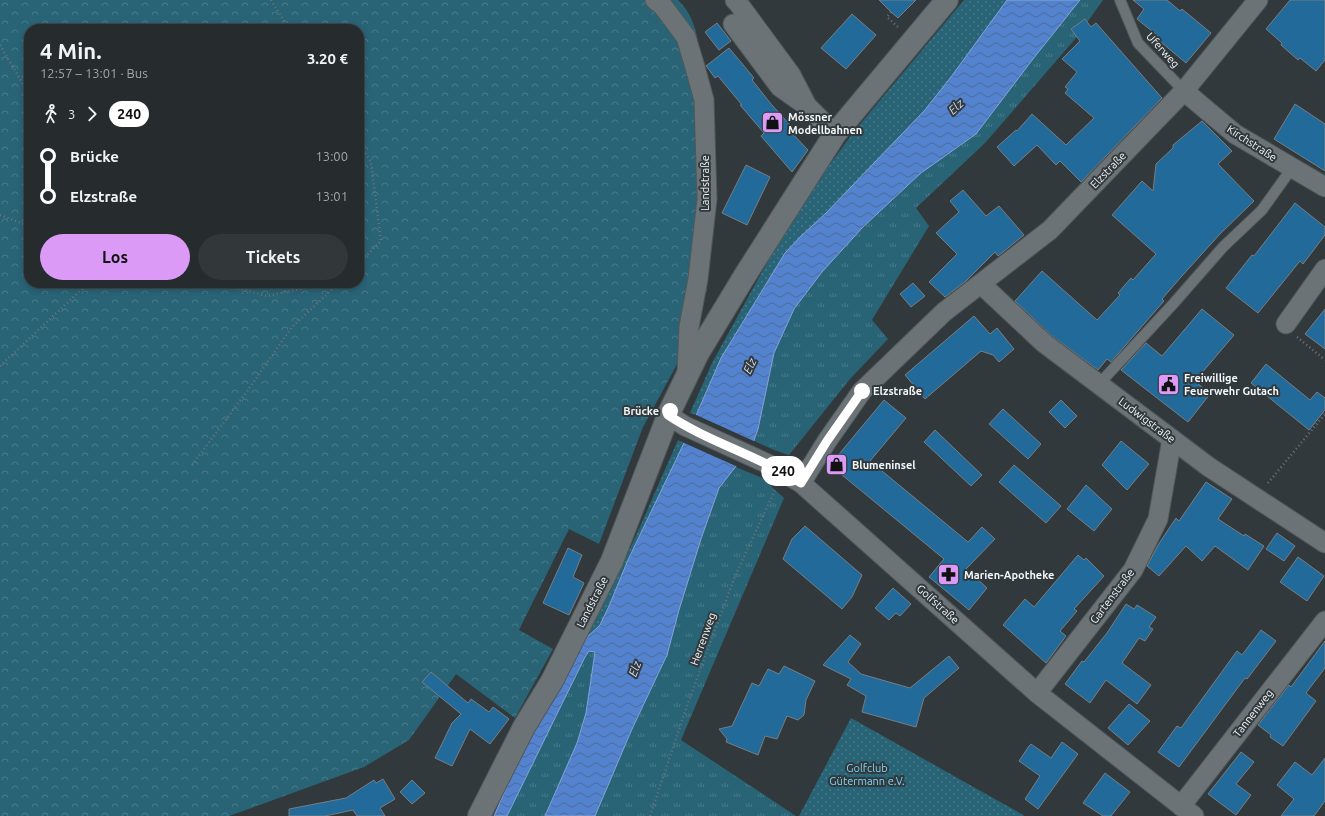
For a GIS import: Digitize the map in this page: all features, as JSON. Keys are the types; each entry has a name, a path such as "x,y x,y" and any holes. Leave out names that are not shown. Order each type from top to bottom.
{"street":[{"name":"Landstraße","path":"479,816 524,727 552,681 612,561 676,421 686,379 689,327 698,279 707,199 704,100 686,37 662,5 655,0"},
{"path":"735,0 791,75 807,106"},
{"name":"Landstraße","path":"686,379 698,353 835,134 947,0"},
{"name":"Elzstraße","path":"801,483 827,441 862,391 944,312 1050,230 1184,91 1258,0"},
{"path":"733,24 780,87 807,106 835,134"},
{"name":"Kirchstraße","path":"1184,91 1235,134 1325,187"},
{"path":"1286,324 1325,269"},
{"name":"Ludwigstraße","path":"981,284 1044,344 1210,467 1325,543"},
{"name":"Golfstraße","path":"676,421 776,468 801,483 1037,693 1187,811"},
{"name":"Gartenstraße","path":"1037,693 1133,570 1158,519 1172,439"},
{"name":"Tannenweg","path":"1187,811 1325,621"}],"lane":[{"name":"Uferweg","path":"1120,0 1138,43 1184,91"},
{"path":"1099,384 1174,303 1223,247 1262,210 1292,168"}],"path":[{"path":"271,0 286,24"},
{"path":"891,12 887,17 899,27"},
{"path":"0,45 24,86"},
{"path":"364,150 371,162 381,241 364,258"},
{"path":"0,215 24,224"},
{"path":"0,366 83,288"},
{"path":"237,288 267,296 305,288"},
{"path":"192,465 248,390 292,327 334,288"},
{"path":"1286,324 1296,336 1325,360"},
{"path":"1256,498 1325,414"},
{"name":"Herrenweg","path":"650,816 688,703 776,468"}],"green space":[{"path":"0,0 678,0 689,14 696,30 701,66 709,226 707,290 682,355 643,427 599,544 569,529 519,630 553,649 515,718 456,674 409,740 364,767 229,816 0,816"},
{"path":"964,0 1007,0 951,77 924,111 826,213 785,253 721,358 696,415 690,413 712,363 785,230 810,191 856,129"},
{"path":"1080,0 1103,0 1076,38 985,143 916,208 929,226 872,320 888,339 850,379 789,455 754,441 758,429 774,353 794,309 822,272 863,227 926,169 976,134"},
{"path":"678,440 684,443 628,560 609,606 600,625 584,640 622,567"},
{"path":"736,467 762,478 784,498 681,740 796,816 595,816 632,729 667,655 701,539 719,488"},
{"path":"589,651 595,651 586,713 577,743 545,816 507,816 585,657"},
{"name":"Golfclub Gütermann e.V.","path":"851,718 1025,816 799,816"}],"water":[{"name":"Elz","path":"1007,0 1080,0 976,134 921,173 863,227 822,272 794,309 774,353 758,429 752,446 719,488 701,539 667,655 632,729 595,816 545,816 577,743 586,713 595,652 589,651 507,816 494,816 528,738 584,640 600,625 628,560 684,443 721,358 785,253 826,213 924,111 951,77"}],"pier":[{"path":"694,414 756,442 754,447 738,467 682,442"}],"building":[{"path":"879,0 916,0 898,18"},
{"path":"1133,0 1167,0 1180,11 1182,9 1211,33 1186,63 1156,38 1158,36 1137,19 1144,9"},
{"path":"1290,0 1325,0 1325,60 1316,71 1300,58 1298,60 1266,29"},
{"path":"852,14 876,35 846,69 821,48"},
{"path":"1085,19 1091,27 1096,23 1162,98 1081,182 1060,161 1056,165 1037,145 1014,166 997,147 1016,130 1017,131 1032,114 1066,145 1094,118 1065,93 1068,89 1065,87 1077,72 1062,59 1080,41 1071,29"},
{"path":"717,23 731,41 719,50 705,32"},
{"path":"729,48 754,78 752,80 771,104 792,127 789,130 808,150 792,172 761,136 764,133 740,105 742,105 718,76 715,78 706,66"},
{"path":"1295,104 1325,124 1325,171 1274,139"},
{"path":"1202,121 1232,151 1218,164 1254,201 1220,234 1181,277 1162,299 1164,301 1111,362 1107,359 1098,370 1051,335 1015,301 1042,271 1097,320 1120,295 1118,293 1131,278 1133,280 1156,254 1112,215 1142,181 1153,191 1156,164 1173,148 1173,145"},
{"path":"746,165 770,177 747,225 722,213"},
{"path":"963,190 986,216 999,206 1024,235 998,256 995,252 966,281 945,297 929,282 957,254 936,233 959,212 950,201"},
{"path":"1295,203 1325,227 1325,235 1303,264 1300,261 1258,313 1226,288 1252,255 1254,256"},
{"path":"913,283 925,296 911,307 900,294"},
{"path":"1202,309 1234,335 1195,381 1210,394 1188,422 1121,370 1146,343 1162,356"},
{"path":"1325,309 1325,349 1305,334"},
{"path":"974,316 990,334 997,328 1014,349 999,362 993,355 981,351 925,399 905,375"},
{"path":"1266,364 1310,400 1317,392 1325,398 1325,410 1309,430 1251,383"},
{"path":"884,400 906,418 870,461 968,542 982,527 995,539 966,569 987,588 969,610 929,577 944,559 830,465"},
{"path":"1061,400 1077,416 1065,428 1049,412"},
{"path":"1003,409 1041,444 1028,459 989,424"},
{"path":"935,430 982,475 971,486 924,442"},
{"path":"1121,441 1149,464 1127,490 1102,465"},
{"path":"1014,465 1061,506 1046,523 999,482"},
{"path":"1206,482 1232,499 1218,519 1244,536 1245,534 1264,546 1248,570 1215,546 1202,561 1186,546 1159,576 1147,566 1158,545 1176,518 1179,521"},
{"path":"1086,485 1112,509 1094,531 1067,509"},
{"path":"805,526 862,575 852,597 842,609 783,559 792,539"},
{"path":"1277,533 1295,546 1284,561 1266,549"},
{"path":"568,548 582,555 573,577 584,583 569,615 543,603"},
{"path":"1078,555 1084,560 1086,558 1104,576 1074,609 1077,611 1060,631 1066,636 1046,663 1003,625 1025,599 1034,607"},
{"path":"1298,557 1324,576 1307,601 1280,582"},
{"path":"893,588 911,604 900,616 896,613 889,620 875,608"},
{"path":"1126,604 1134,609 1137,605 1156,617 1149,627 1153,629 1145,641 1139,638 1122,663 1151,685 1137,704 1106,680 1090,703 1065,684 1082,661 1084,662 1107,633"},
{"path":"1261,630 1276,641 1247,679 1245,678 1179,767 1158,752 1177,726 1181,728 1237,651 1242,655"},
{"path":"850,635 861,644 848,662 861,674 910,688 949,656 959,668 924,698 916,727 862,712 866,696 847,685 851,679 823,665"},
{"path":"1325,641 1325,668 1306,693 1316,701 1283,746 1270,737 1271,735 1258,725 1289,685 1291,687"},
{"path":"784,666 815,681 806,700 804,715 798,720 787,716 777,739 765,736 758,755 726,742 727,739 719,729 732,726 752,683 759,686 768,669 779,674"},
{"path":"431,672 468,703 471,699 489,712 493,707 509,719 490,744 470,729 452,766 435,758 452,723 461,714 422,682"},
{"path":"1129,704 1150,721 1128,745 1108,728"},
{"path":"1062,742 1078,754 1038,809 1025,799 1040,776 1019,761 1031,744 1051,758"},
{"path":"1241,752 1254,762 1236,784 1251,795 1236,815 1208,794"},
{"path":"1325,758 1325,801 1314,816 1281,816 1294,799 1277,785 1295,762 1312,775"},
{"path":"1105,773 1130,792 1111,816 1103,816 1083,803"},
{"path":"383,779 395,799 380,808 385,816 357,816 353,810 325,816 289,816 289,809 346,798 374,780 376,783"},
{"path":"412,780 425,793 412,804 400,792"}],"bus line":[{"name":"240","path":"670,411 668,415 685,426 768,464 801,483 827,441 862,391"}],"place":[{"name":"Mössner Modellbahnen","path":"773,123"},
{"name":"Freiwillige Feuerwehr Gutach","path":"1169,384"},
{"name":"Elzstraße","path":"862,391"},
{"name":"Brücke","path":"670,411"},
{"name":"Blumeninsel","path":"836,465"},
{"name":"Marien-Apotheke","path":"948,575"}]}
